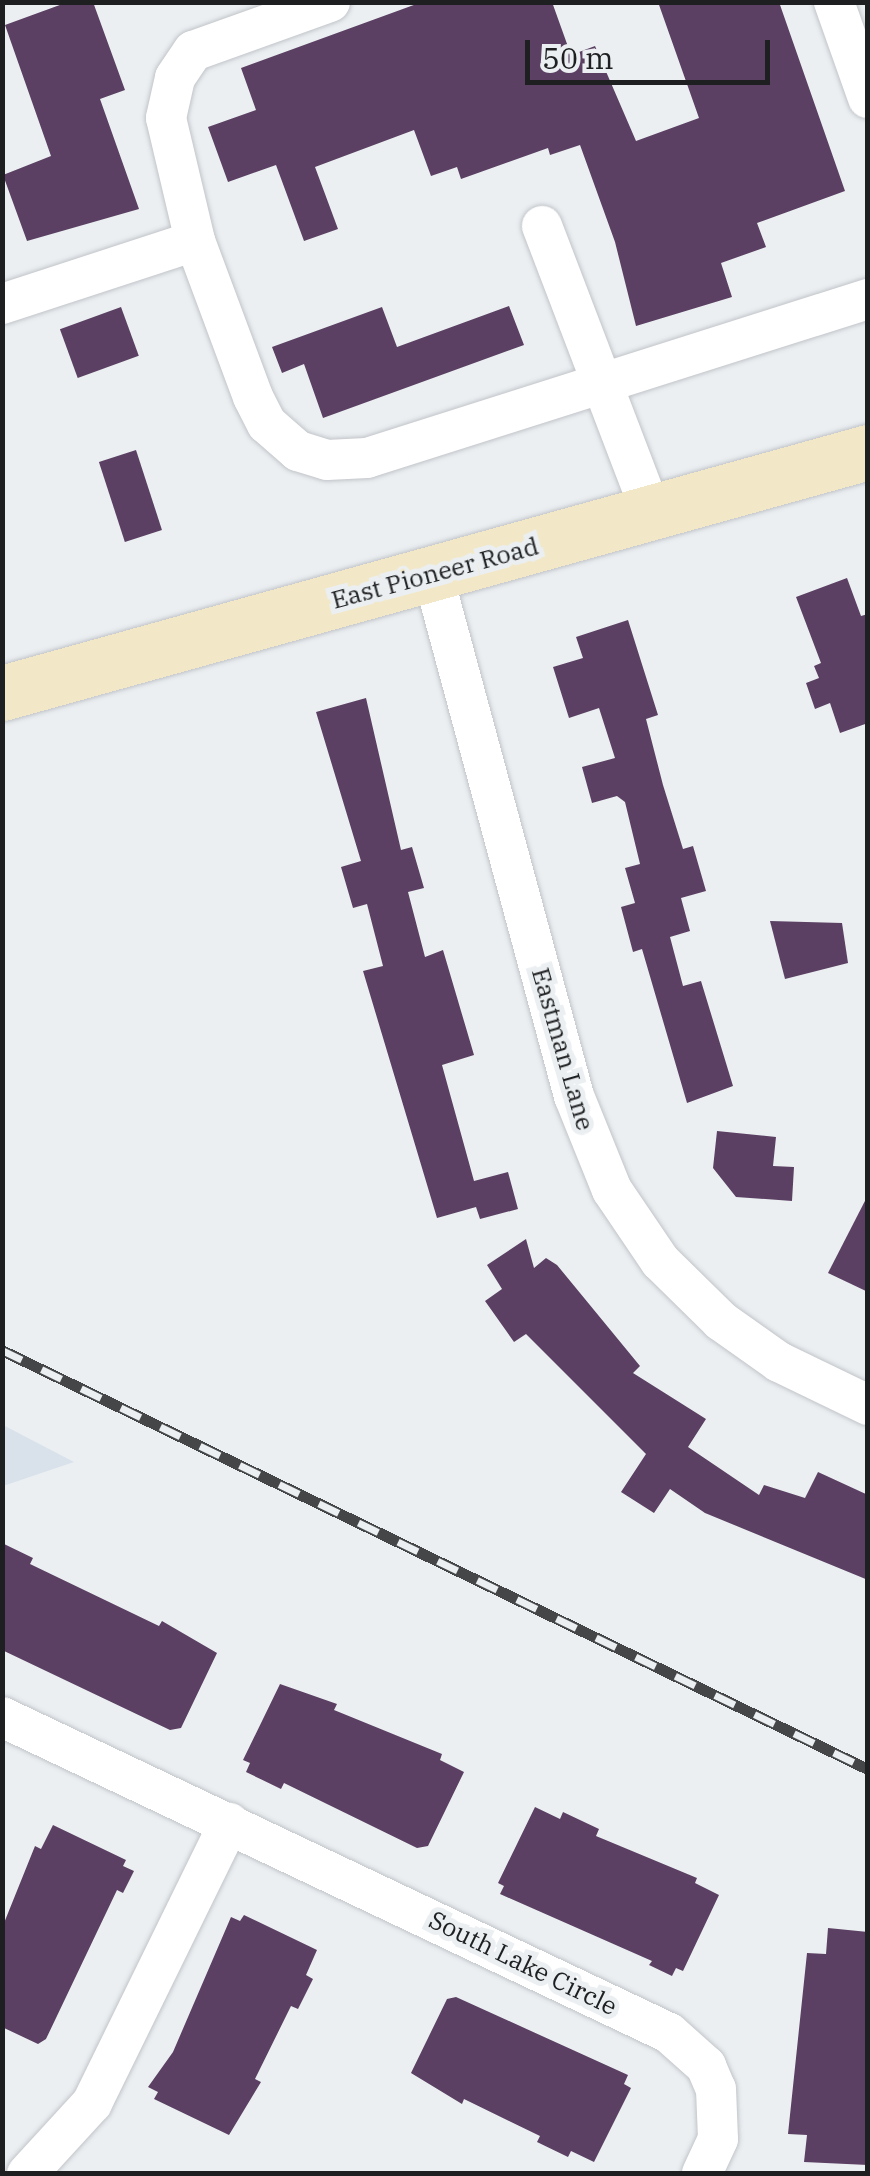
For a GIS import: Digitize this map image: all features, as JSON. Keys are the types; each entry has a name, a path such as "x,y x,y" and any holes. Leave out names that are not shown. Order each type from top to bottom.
{"main road":[{"name":"East Pioneer Road","path":"2,693 868,452"}],"street":[{"path":"330,2 193,51 180,69 166,128 196,241 262,416 307,455 336,462 367,458 868,298"},
{"path":"834,2 868,98"},
{"path":"542,226 651,512"},
{"path":"2,304 196,241"},
{"name":"Eastman Lane","path":"433,575 574,1096 612,1190 660,1261 721,1322 778,1362 868,1405"},
{"name":"South Lake Circle","path":"2,1718 230,1823 690,2047 706,2066 721,2114 718,2138 702,2174"},
{"path":"27,2174 92,2103 230,1823"}],"shaded area":[{"path":"3,1425 74,1462 3,1486"}],"building":[{"path":"68,2 93,2 125,90 100,99 139,209 27,241 3,175 51,156 5,25"},
{"path":"422,2 552,2 571,55 595,46 636,141 699,118 658,2 779,2 845,191 757,223 766,247 721,263 732,297 636,326 615,242 580,145 550,155 548,148 461,179 457,167 431,176 414,130 315,167 338,229 304,241 276,165 228,182 208,127 256,110 241,68"},
{"path":"509,306 524,345 323,418 304,364 282,373 272,347 382,307 397,347"},
{"path":"121,307 139,356 78,378 60,329"},
{"path":"136,450 162,530 125,542 99,462"},
{"path":"847,578 861,616 868,614 868,723 840,733 830,703 815,709 806,683 819,678 814,666 821,663 796,597"},
{"path":"628,620 658,715 646,719 663,785 683,849 693,846 706,891 681,898 690,931 670,937 683,986 701,981 733,1086 687,1103 642,949 633,952 621,907 635,903 625,868 640,864 625,802 617,796 592,803 582,767 615,758 599,708 569,718 553,667 583,658 576,637"},
{"path":"366,698 401,850 412,847 424,888 408,892 425,957 443,950 474,1055 442,1065 474,1181 508,1172 518,1209 480,1219 476,1207 437,1218 363,971 383,966 367,904 353,908 341,867 361,861 316,712"},
{"path":"770,921 842,923 848,963 785,979"},
{"path":"717,1131 776,1137 773,1166 794,1167 792,1201 736,1197 713,1168"},
{"path":"868,1195 868,1292 828,1273"},
{"path":"526,1239 534,1268 546,1258 557,1265 640,1366 633,1373 706,1419 688,1447 759,1495 764,1485 805,1498 818,1472 868,1495 868,1580 705,1513 670,1489 654,1513 621,1492 646,1454 526,1334 514,1342 485,1301 502,1289 487,1265"},
{"path":"2,1543 33,1558 30,1564 159,1626 162,1621 217,1653 181,1728 170,1730 2,1650"},
{"path":"280,1684 337,1704 334,1710 442,1754 440,1760 464,1772 428,1846 417,1848 284,1783 281,1789 246,1772 250,1763 243,1760"},
{"path":"535,1807 560,1819 563,1812 599,1829 596,1836 697,1878 695,1883 719,1895 683,1971 676,1968 672,1976 649,1965 652,1961 500,1894 504,1886 498,1883"},
{"path":"53,1825 126,1860 123,1866 134,1871 123,1893 117,1890 46,2039 38,2044 2,2027 2,1928 35,1846 41,1849"},
{"path":"244,1915 317,1950 306,1975 313,1979 298,2009 291,2006 255,2079 261,2082 229,2135 154,2099 158,2092 148,2087 173,2052 231,1917 240,1921"},
{"path":"828,1928 868,1932 868,2165 804,2162 807,2135 788,2134 807,1953 826,1954"},
{"path":"456,1997 628,2075 624,2084 631,2088 594,2162 571,2151 568,2157 537,2142 540,2136 464,2099 462,2104 411,2073 447,1999"}],"railway":[{"path":"2,1350 868,1769"}]}
